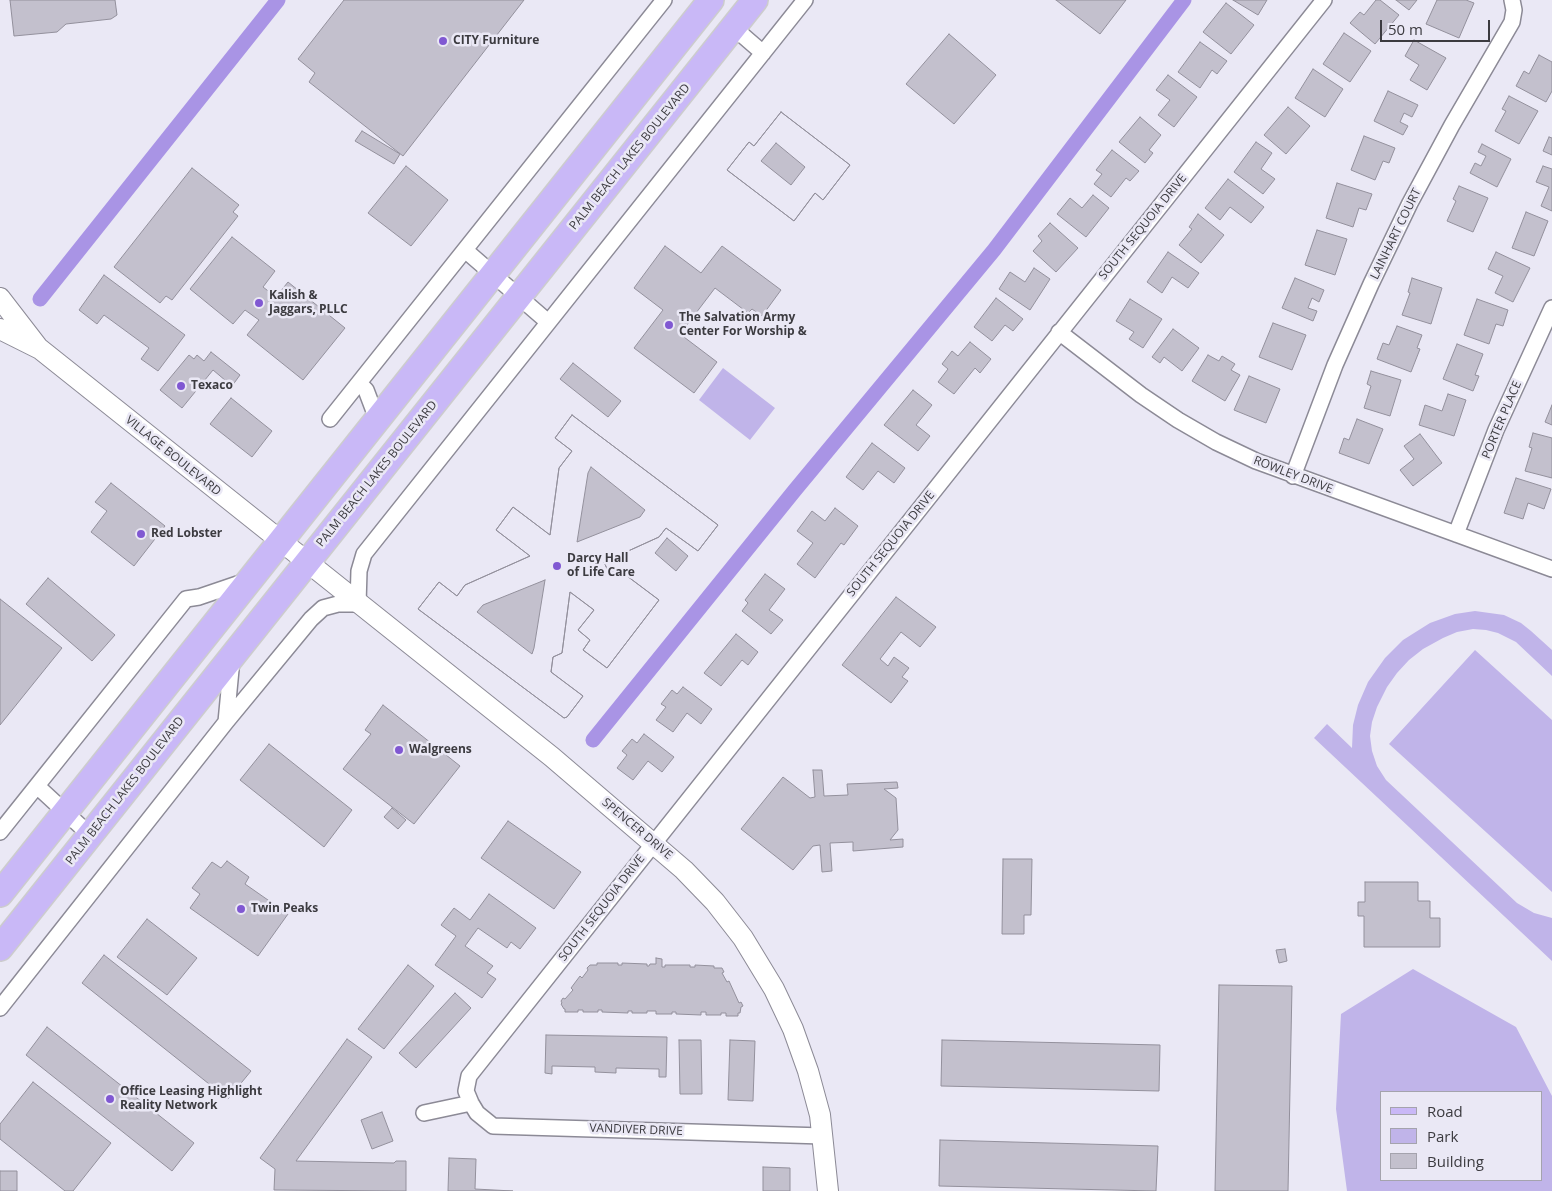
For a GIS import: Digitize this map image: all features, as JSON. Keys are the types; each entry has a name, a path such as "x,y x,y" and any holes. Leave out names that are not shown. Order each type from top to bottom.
{"main road":[{"name":"PALM BEACH LAKES BOULEVARD","path":"0,948 755,0"},
{"path":"0,894 493,275 706,2"}],"street":[{"path":"330,419 664,0"},
{"path":"0,1008 226,722 317,614 324,608 338,604 358,604 359,571 364,554 805,0"},
{"name":"SOUTH SEQUOIA DRIVE","path":"468,1097 469,1076 653,842 1324,0"},
{"name":"LAINHART COURT","path":"1293,476 1335,365 1371,284 1410,204 1452,125 1512,22 1514,10 1512,0"},
{"path":"733,27 763,53"},
{"path":"465,250 548,322"},
{"name":"VILLAGE BOULEVARD","path":"0,298 40,349"},
{"name":"PORTER PLACE","path":"1456,534 1496,430 1552,308"},
{"name":"VILLAGE BOULEVARD","path":"0,329 40,349 306,562"},
{"name":"ROWLEY DRIVE","path":"1060,332 1141,395 1178,420 1216,442 1293,476 1552,569"},
{"path":"359,383 366,390 378,419"},
{"name":"SPENCER DRIVE","path":"306,562 552,757 653,842 715,902 760,963 793,1029 808,1071 823,1136 828,1191"},
{"path":"0,832 186,599 199,597 250,580"},
{"path":"226,722 232,656"},
{"path":"37,786 90,835"},
{"path":"424,1113 468,1097"},
{"name":"VANDIVER DRIVE","path":"468,1097 477,1113 493,1126 823,1136"}],"green space":[{"path":"723,368 775,408 750,440 699,400"},
{"path":"1475,611 1504,615 1521,623 1531,631 1552,650 1552,676 1516,642 1498,633 1473,629 1457,632 1423,649 1409,660 1387,687 1372,722 1370,736 1372,751 1377,766 1386,780 1517,903 1534,913 1552,918 1552,961 1314,738 1327,724 1352,748 1353,725 1358,705 1368,682 1385,658 1403,640 1430,623 1455,614"},
{"path":"1475,650 1552,720 1552,892 1389,744"},
{"path":"1413,969 1516,1027 1552,1096 1552,1191 1347,1191 1336,1109 1341,1014"}],"building":[{"path":"10,0 115,0 117,15 111,19 66,24 57,32 14,36"},
{"path":"344,0 524,0 403,156 309,82 315,73 298,59"},
{"path":"1056,0 1126,0 1100,34"},
{"path":"1233,0 1267,0 1258,15"},
{"path":"1376,0 1380,0 1399,15 1375,44 1350,23 1360,12 1364,15"},
{"path":"1396,0 1417,0 1409,10"},
{"path":"1437,0 1466,0 1474,3 1459,38 1426,24"},
{"path":"1226,3 1254,25 1231,54 1203,32"},
{"path":"1344,33 1371,51 1350,82 1323,64"},
{"path":"949,34 996,75 954,124 906,84"},
{"path":"1414,40 1446,58 1427,90 1410,80 1419,65 1405,56"},
{"path":"1200,42 1227,61 1217,74 1212,70 1200,88 1178,72"},
{"path":"1539,55 1552,62 1552,91 1546,102 1516,86 1524,71 1529,74"},
{"path":"1313,69 1343,89 1325,117 1295,98"},
{"path":"1168,75 1197,97 1174,127 1158,115 1170,100 1156,90"},
{"path":"1388,91 1418,105 1412,117 1404,113 1400,122 1408,126 1403,135 1374,121"},
{"path":"1509,96 1538,111 1519,144 1495,131 1506,111 1502,109"},
{"path":"1288,107 1310,126 1286,154 1264,135"},
{"path":"781,112 850,165 823,200 815,193 794,221 727,170 749,142 754,146","holes":["776,143 805,167 791,185 761,161"]},
{"path":"781,112 850,165 823,200 815,193 794,221 727,170 749,142 754,146"},
{"path":"1140,117 1161,135 1149,150 1153,153 1145,163 1119,142"},
{"path":"362,131 400,154 394,164 355,141"},
{"path":"1364,136 1395,148 1389,163 1383,161 1375,180 1351,170"},
{"path":"1549,137 1552,138 1552,155 1543,151"},
{"path":"1256,142 1272,153 1261,169 1275,179 1263,194 1234,172"},
{"path":"1482,144 1511,159 1497,187 1470,173 1475,163 1481,166 1486,156 1478,152"},
{"path":"1112,150 1139,171 1130,181 1126,178 1111,197 1094,184 1102,174 1096,170"},
{"path":"406,166 448,200 411,246 368,213"},
{"path":"1543,166 1552,169 1552,211 1541,206 1549,187 1536,182"},
{"path":"192,168 239,205 233,212 238,216 172,300 166,296 160,303 114,267"},
{"path":"1228,179 1264,207 1251,223 1230,207 1220,220 1205,208"},
{"path":"1337,183 1372,194 1366,210 1359,208 1353,227 1326,218"},
{"path":"1459,186 1488,198 1473,232 1447,221 1456,201 1453,199"},
{"path":"1093,195 1109,208 1086,237 1057,214 1070,198 1082,208"},
{"path":"1526,212 1548,221 1534,256 1512,248"},
{"path":"1198,214 1224,235 1201,263 1179,245 1192,229 1189,227"},
{"path":"1050,223 1078,248 1056,272 1033,251 1042,241 1038,236"},
{"path":"1317,230 1347,239 1335,275 1305,265"},
{"path":"232,237 275,271 263,287 276,297 288,282 345,328 303,380 247,335 259,320 245,310 233,324 190,289"},
{"name":"The Salvation Army Center For Worship &","path":"665,246 701,273 722,246 781,290 762,316 752,309 748,313 715,288 680,334 717,362 694,393 634,348 663,310 634,288"},
{"path":"1168,252 1199,273 1188,288 1172,277 1162,293 1147,282"},
{"path":"1496,252 1530,268 1513,302 1495,293 1503,276 1488,269"},
{"path":"1034,268 1050,279 1030,310 999,289 1010,272 1025,282"},
{"path":"104,275 185,335 158,371 141,359 149,348 104,315 97,324 79,310"},
{"path":"1295,278 1324,290 1319,302 1312,298 1308,308 1317,311 1313,321 1282,308"},
{"path":"1412,278 1442,288 1431,324 1402,315 1410,293 1408,292"},
{"path":"996,298 1023,319 1013,331 1005,325 992,341 974,327"},
{"path":"1130,299 1162,319 1143,348 1129,339 1134,332 1116,321"},
{"path":"1477,299 1508,310 1503,326 1496,324 1489,344 1464,335"},
{"path":"1273,323 1306,335 1292,370 1259,357"},
{"path":"1397,326 1422,335 1417,348 1420,349 1411,372 1377,359 1383,343 1389,345"},
{"path":"1173,329 1199,348 1182,371 1164,357 1160,363 1152,357"},
{"path":"970,342 991,359 980,373 975,368 954,394 938,382 948,369 942,364 952,351 958,356"},
{"path":"1457,344 1483,354 1475,375 1479,376 1473,391 1443,379"},
{"path":"211,352 240,375 232,386 213,370 182,408 160,390 189,355 194,359 197,355 204,361"},
{"path":"1208,355 1219,361 1222,356 1235,364 1231,370 1240,375 1225,401 1192,381"},
{"path":"573,363 621,401 608,417 560,379"},
{"path":"1371,371 1401,380 1390,416 1364,408 1371,386 1367,384"},
{"path":"1249,376 1280,389 1266,423 1234,410"},
{"path":"913,390 932,405 916,425 930,436 918,451 884,425"},
{"path":"1448,394 1466,400 1454,436 1419,425 1425,405 1442,411"},
{"path":"231,398 272,431 252,457 210,424"},
{"path":"1552,405 1552,425 1545,422"},
{"name":"Darcy Hall of Life Care","path":"572,415 718,525 698,551 666,528 659,537 604,562 608,571 623,573 659,600 607,668 583,650 590,640 578,630 594,610 570,592 562,653 553,657 551,672 583,696 567,717 564,718 418,609 439,582 457,596 465,585 530,556 496,530 513,507 550,535 559,468 572,451 555,438","holes":["591,467 645,510 640,517 577,542 588,473","545,580 532,654 477,612 483,605"]},
{"name":"Darcy Hall of Life Care","path":"572,415 718,525 698,551 666,528 659,537 604,562 608,571 623,573 659,600 607,668 583,650 590,640 578,630 594,610 570,592 562,653 553,657 551,672 583,696 567,717 564,718 418,609 439,582 457,596 465,585 530,556 496,530 513,507 550,535 559,468 572,451 555,438"},
{"path":"1357,419 1383,429 1369,464 1339,453 1344,438 1349,440"},
{"path":"1533,433 1552,438 1552,478 1525,471 1532,448 1529,447"},
{"path":"1420,434 1442,463 1413,486 1400,470 1414,459 1404,446"},
{"path":"872,443 905,468 894,483 878,471 863,490 846,477"},
{"path":"1516,478 1551,489 1544,509 1528,503 1523,519 1504,513"},
{"path":"111,483 165,526 134,566 91,532 107,511 95,502"},
{"path":"835,508 858,526 844,545 841,543 815,578 797,564 813,543 797,531 812,511 825,521"},
{"path":"667,538 688,556 676,571 655,553"},
{"path":"765,574 785,589 769,610 783,620 771,634 742,611 748,603 745,600"},
{"path":"48,578 115,635 92,661 26,604"},
{"path":"896,597 936,627 920,647 901,632 880,659 888,666 894,657 909,668 902,677 908,681 891,703 842,665"},
{"path":"0,599 62,648 0,725"},
{"path":"736,634 758,652 748,665 742,660 721,686 704,673"},
{"path":"683,687 712,709 701,724 687,713 673,732 656,720 666,707 661,704 672,690 677,694"},
{"name":"Walgreens","path":"383,705 460,766 414,824 343,769 371,734 365,730"},
{"path":"644,734 674,757 662,772 648,761 633,780 617,768 627,755 622,751 632,739 637,743"},
{"path":"269,744 352,810 324,847 240,780"},
{"path":"813,770 822,770 824,796 848,795 847,784 897,782 898,788 884,789 896,798 898,830 890,840 903,839 903,847 853,851 853,842 830,843 832,871 822,872 820,845 813,846 793,870 741,829 783,777 810,798 815,797"},
{"path":"392,808 406,820 398,829 384,817"},
{"path":"508,821 581,872 554,909 481,858"},
{"path":"1003,859 1032,859 1031,915 1024,915 1024,934 1002,934"},
{"path":"227,861 249,877 245,884 288,914 258,956 190,908 200,894 192,888 212,862 221,868"},
{"path":"1365,882 1418,882 1418,901 1430,901 1430,918 1440,918 1440,947 1364,947 1364,916 1358,916 1358,902 1365,902"},
{"path":"489,894 536,928 520,949 511,942 507,948 478,928 465,946 493,966 487,973 496,979 482,998 435,965 456,936 441,925 454,908 470,920"},
{"path":"147,919 197,958 167,995 117,957"},
{"path":"1285,949 1287,961 1279,963 1276,950"},
{"path":"104,955 251,1071 228,1099 82,983"},
{"path":"656,958 662,959 662,967 665,967 665,965 690,965 690,967 695,967 695,965 722,968 724,972 722,973 727,982 729,981 739,1003 741,1002 743,1006 738,1016 726,1016 726,1013 706,1015 706,1012 701,1012 701,1015 676,1014 676,1012 672,1012 672,1014 656,1014 656,1011 647,1011 647,1013 632,1013 632,1011 628,1011 628,1013 602,1012 602,1010 598,1010 598,1012 578,1010 578,1012 565,1012 561,1001 573,990 571,988 580,976 582,978 590,965 618,963 618,965 622,965 622,963 647,964 649,966 650,964 656,964"},
{"path":"408,965 434,986 384,1049 358,1029"},
{"path":"1219,985 1292,986 1288,1191 1215,1191"},
{"path":"455,993 471,1008 416,1068 399,1053"},
{"name":"Office Leasing Highlight Reality Network","path":"47,1027 194,1143 172,1171 26,1055"},
{"path":"546,1035 667,1037 666,1077 659,1077 659,1069 616,1068 616,1073 595,1072 595,1067 552,1066 552,1074 545,1073"},
{"path":"347,1039 372,1057 296,1161 394,1163 396,1161 406,1161 406,1191 274,1190 275,1169 260,1158"},
{"path":"679,1040 701,1040 702,1094 680,1094"},
{"path":"730,1040 755,1041 753,1101 728,1100"},
{"path":"942,1040 1160,1045 1159,1091 941,1086"},
{"path":"33,1082 111,1143 73,1191 65,1191 0,1139 0,1124"},
{"path":"382,1112 393,1141 372,1149 361,1120"},
{"path":"940,1140 1158,1146 1156,1191 939,1186"},
{"path":"449,1158 476,1159 475,1189 513,1191 448,1191"},
{"path":"763,1167 790,1168 790,1191 763,1191"},
{"path":"0,1171 17,1171 17,1191 0,1191"}],"waterway":[{"path":"40,299 278,0"},
{"path":"593,740 795,490 994,250 1184,0"}],"place":[{"name":"CITY Furniture","path":"443,41"},
{"name":"Kalish & Jaggars, PLLC","path":"259,303"},
{"name":"The Salvation Army Center For Worship &","path":"669,325"},
{"name":"Texaco","path":"181,386"},
{"name":"Red Lobster","path":"141,534"},
{"name":"Darcy Hall of Life Care","path":"557,566"},
{"name":"Walgreens","path":"399,750"},
{"name":"Twin Peaks","path":"241,909"},
{"name":"Office Leasing Highlight Reality Network","path":"110,1099"}]}
